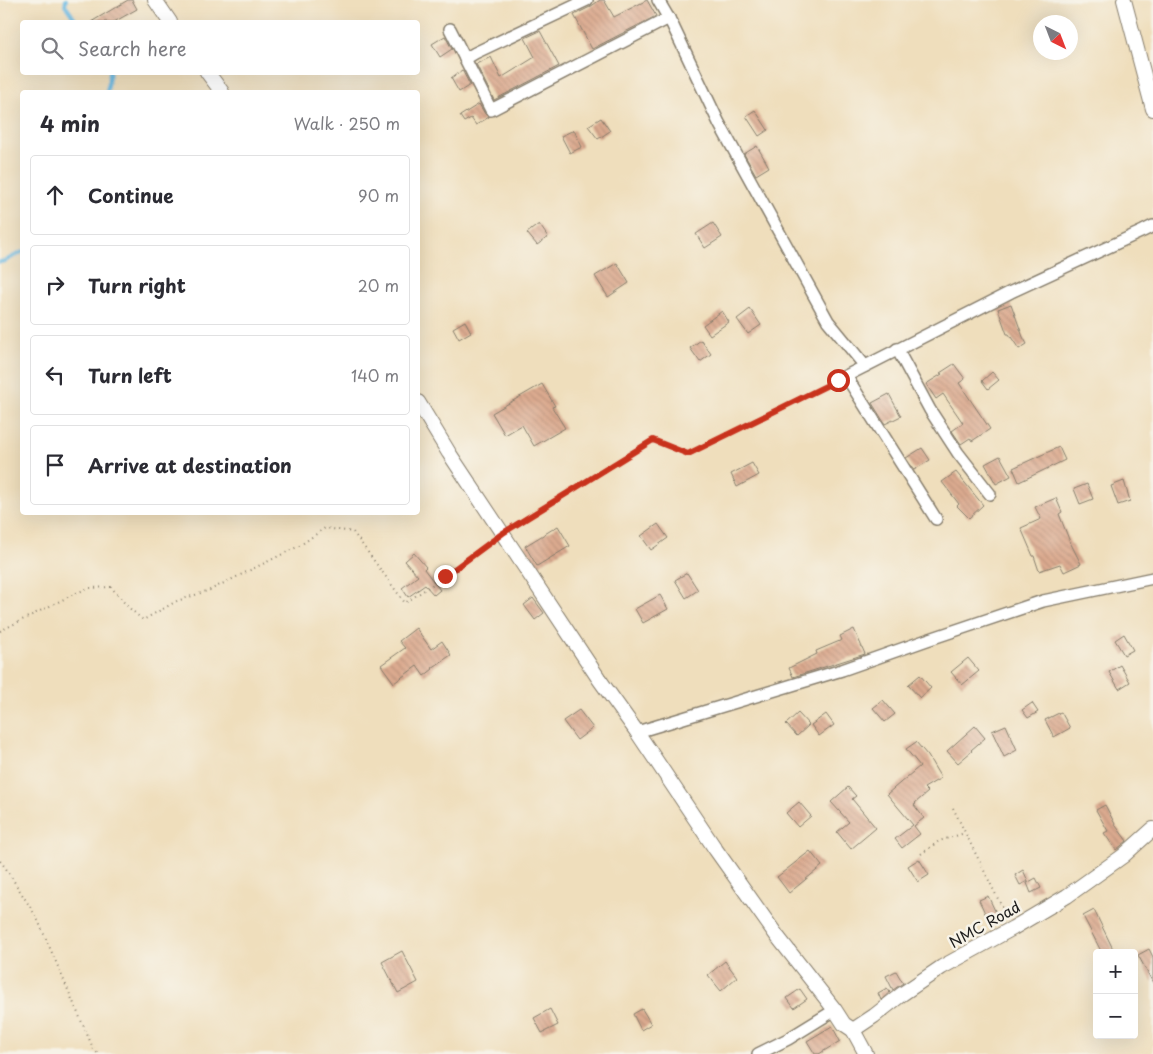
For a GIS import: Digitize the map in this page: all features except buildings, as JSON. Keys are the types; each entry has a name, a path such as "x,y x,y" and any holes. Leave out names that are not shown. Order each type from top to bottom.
{"street":[{"path":"156,0 169,20"},
{"path":"466,59 587,0"},
{"path":"658,0 720,123 828,321 865,366"},
{"path":"1124,0 1153,109"},
{"path":"450,29 491,110 668,18"},
{"path":"208,75 220,90"},
{"path":"936,519 842,378 1011,292 1153,226"},
{"path":"897,350 930,410 958,453 990,494"},
{"path":"420,405 449,453 599,679 727,866 844,1024 852,1030 866,1054"},
{"path":"637,732 842,670 1043,601 1153,578"},
{"name":"NMC Road","path":"852,1030 942,967 1067,896 1123,856 1153,829"},
{"path":"758,1054 788,1039 835,1010"}],"path":[{"path":"0,631 89,588 111,587 128,607 143,620 177,601 210,590 298,546 325,528 353,532 405,603 503,533 653,440 688,454 842,378"},
{"path":"953,808 1013,928"},
{"path":"921,854 939,841 965,833"},
{"path":"0,861 37,918 93,1048 98,1054"}],"waterway":[{"path":"66,0 65,5 76,20"},
{"path":"107,90 110,75"},
{"path":"0,262 20,253"}],"route":[{"path":"445,576 503,533 653,440 688,454 838,380"}]}
